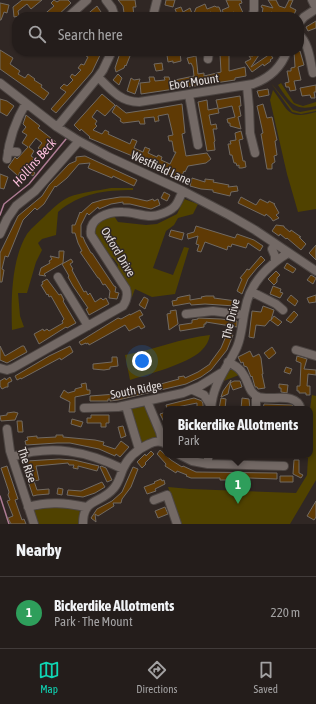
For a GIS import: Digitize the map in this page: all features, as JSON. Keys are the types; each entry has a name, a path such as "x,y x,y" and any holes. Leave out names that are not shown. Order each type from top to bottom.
{"street":[{"path":"74,12 87,0"},
{"path":"106,0 113,12"},
{"path":"154,12 157,0"},
{"path":"253,12 254,0"},
{"path":"304,17 316,9 312,0"},
{"path":"304,40 313,73"},
{"path":"57,126 98,78 104,70 110,56"},
{"name":"Ebor Mount","path":"98,78 119,97 131,102 139,102 247,86 261,81 272,74 281,64 284,56"},
{"name":"Westfield Lane","path":"0,84 79,141 115,160 183,191 243,222 316,271"},
{"path":"247,86 250,133 255,153"},
{"path":"189,95 198,145"},
{"path":"17,152 7,155 9,144 18,119 26,103"},
{"path":"0,234 7,219 16,206 35,191 79,141"},
{"name":"Oxford Drive","path":"0,368 7,370 13,368 88,326 125,303 128,296 126,289 92,239 90,231 92,224 97,218 120,212 148,216 154,215 173,208 183,191"},
{"path":"275,244 272,249 275,256 275,261"},
{"name":"The Drive","path":"211,406 216,385 221,373 237,347 247,303 252,292 260,277 275,261 288,253"},
{"path":"58,278 88,326"},
{"path":"252,292 276,304 283,310"},
{"path":"186,314 213,312 244,316"},
{"path":"296,350 316,356"},
{"path":"228,362 243,373 250,389 256,396 263,398 294,400 300,406"},
{"name":"South Ridge","path":"84,408 126,406 192,390 221,373"},
{"path":"192,390 204,395 210,406"},
{"path":"256,396 256,406"},
{"path":"147,401 163,440"},
{"path":"126,406 139,449"},
{"name":"The Rise","path":"8,429 8,444 34,524"},
{"path":"83,524 83,514 86,507 89,504 103,498 112,491 120,479 129,458 139,449 154,442 163,443"},
{"path":"12,457 41,451 74,452 95,456 123,469"},
{"path":"186,458 192,461 208,464 284,466"},
{"path":"208,458 208,464"},
{"path":"154,500 167,495 177,524"},
{"path":"28,507 52,502 86,507"}],"shaded area":[{"path":"271,83 293,110 300,112 316,109 316,111 301,114 292,112"},
{"path":"281,83 294,103 303,106 316,102 316,106 302,108 293,104 285,96 278,85"},
{"path":"273,90 290,112 299,115 316,112 316,209 298,212 287,174 270,100"},
{"path":"111,188 133,188 133,190 93,194 75,201 58,212 56,235 42,239 38,243 42,250 36,262 27,293 18,293 20,316 24,327 12,330 12,294 15,268 22,244 27,234 53,208 69,197"},
{"path":"184,199 198,204 193,214 178,218 174,225 166,231 153,268 173,275 184,247 189,248 175,294 152,297 135,289 132,297 130,297 116,270 118,265 113,258 108,257 94,234 94,227 103,219 114,216 118,222 146,225 157,224 177,214"},
{"path":"210,335 204,347 195,356 167,368 130,380 125,355"},
{"path":"234,370 239,375 221,382 228,371"},
{"path":"312,395 316,396 316,480 290,524 181,524 168,487 296,493 307,475 308,458 313,458 313,406 310,406"},
{"path":"144,405 158,435 153,440 141,443 130,408"},
{"path":"40,506 78,508 81,514 80,524 36,524 32,509"}],"building":[{"path":"22,0 42,0 31,9 27,4 18,12 14,12 13,7"},
{"path":"54,0 57,2 60,0 68,0 71,3 61,12 47,12 54,6 51,3"},
{"path":"118,0 135,0 136,7 133,7 134,12 124,12 123,6"},
{"path":"166,0 175,0 173,7 165,5"},
{"path":"226,0 241,0 242,3 239,4 243,12 223,12 222,10 229,7"},
{"path":"268,0 276,0 279,6 285,8 289,0 293,0 290,7 296,10 295,12 262,12 263,8 261,7 262,5 273,8"},
{"path":"0,3 9,5 7,13 4,12 1,20 0,20"},
{"path":"205,4 207,9 215,6 219,7 221,12 194,12 196,8"},
{"path":"97,6 101,12 90,12"},
{"path":"181,7 183,12 176,12 175,9"},
{"path":"190,8 192,12 183,12"},
{"path":"316,21 316,28 308,31 306,27"},
{"path":"0,50 13,58 10,64 20,71 18,74 25,78 28,74 42,85 41,87 49,93 44,100 0,69"},
{"path":"86,56 100,56 92,72 56,113 51,109 66,92 60,88 64,84 67,86 73,80 70,77 72,74 75,76 81,70 78,68 81,64 84,65 88,57"},
{"path":"119,56 130,56 124,68 116,72 115,68"},
{"path":"167,56 180,56 181,61 173,63 173,61 168,62"},
{"path":"196,56 198,74 204,73 204,76 221,72 220,56 229,56 229,71 245,67 246,76 235,78 235,80 141,94 140,83 150,82 149,77 154,77 155,81 165,80 164,77 169,77 170,81 194,76 193,67 191,63 189,64 187,58"},
{"path":"249,56 258,56 251,67 267,56 272,56 273,58 264,66 263,64 252,72 245,62 251,59"},
{"path":"294,56 301,56 304,65 298,67 301,80 294,81 296,90 290,91 289,87 286,87 285,83 289,82 287,71 291,71 291,68 295,67"},
{"path":"162,63 163,70 156,71 154,64"},
{"path":"118,74 122,78 119,85 113,80"},
{"path":"131,78 134,80 140,79 135,94 127,91"},
{"path":"316,85 316,92 314,92 315,98 311,98 310,95 302,96 300,88"},
{"path":"268,89 269,95 259,97 257,91"},
{"path":"102,94 115,105 105,116 97,110 92,117 97,121 95,124 97,126 93,130 102,134 105,130 109,132 108,134 130,144 132,139 137,141 134,148 143,152 145,147 150,149 148,153 157,157 158,155 162,157 161,160 170,164 176,152 174,152 172,141 169,141 168,136 173,135 168,114 158,116 159,121 155,122 154,117 144,118 145,124 140,124 139,121 123,123 120,121 121,119 112,112 116,105 126,113 182,104 185,133 182,134 186,156 207,153 211,159 206,163 188,166 180,180 130,155 89,138 90,137 81,129 80,131 74,125"},
{"path":"240,96 241,106 239,106 241,116 238,117 241,129 230,126 230,123 228,123 227,119 235,117 232,106 218,109 219,113 209,115 211,125 216,124 217,129 213,129 215,150 207,151 198,102 207,100 208,110 218,108 216,100"},
{"path":"0,99 7,101 14,106 7,116 0,112"},
{"path":"263,104 267,118 272,117 277,140 275,141 277,155 274,156 275,162 272,164 272,169 267,169 261,134 263,133 257,106"},
{"path":"26,115 40,126 38,128 56,142 52,147 48,144 43,152 38,148 42,143 36,138 29,147 34,151 31,156 34,158 28,167 35,173 33,176 26,171 23,174 20,172 18,176 8,167 15,157 17,159 28,147 22,143 27,135 22,132 26,127 23,124"},
{"path":"241,131 243,139 239,140 243,161 245,161 246,167 239,168 239,165 237,166 236,163 234,163 232,155 230,155 228,144 231,144 230,141 236,140 235,133"},
{"path":"85,156 137,180 134,186 113,176 112,178 88,168 90,163 79,164 67,178 56,187 55,186 44,204 37,210 35,208 23,220 8,257 5,256 2,269 4,270 2,282 0,282 0,253 18,216 42,196 49,185 69,164 76,161 76,157"},
{"path":"0,174 8,177 4,189 0,188"},
{"path":"192,178 205,182 205,179 214,180 213,182 229,185 228,187 237,186 238,191 231,192 230,196 213,192 213,190 190,186"},
{"path":"164,192 170,195 167,201 161,198"},
{"path":"120,197 129,197 147,201 153,199 154,201 158,199 160,205 151,209 130,204 123,204 123,202 111,204 99,209 98,207 89,215 87,213 81,225 81,237 83,237 91,253 116,287 115,292 119,293 117,299 109,298 110,291 105,284 103,285 80,252 82,251 75,233 72,233 72,225 75,225 80,212 81,213 92,203"},
{"path":"241,197 256,205 260,199 268,203 269,201 275,204 279,213 276,215 279,218 273,221 266,214 265,216 238,203"},
{"path":"276,225 284,226 290,232 291,230 301,237 299,237 306,244 301,250 287,238 286,239 280,234 279,236 272,231"},
{"path":"196,226 235,238 237,234 254,240 263,246 260,251 248,243 246,248 232,244 231,247 228,246 227,250 205,242 201,252 197,251 199,245 196,244 198,236 188,239 187,234 194,232"},
{"path":"171,230 184,233 182,240 169,236"},
{"path":"316,245 316,260 309,253"},
{"path":"59,251 64,251 63,263 44,274 46,276 39,275 41,268 50,263 49,261 52,259 50,256 59,258"},
{"path":"261,256 265,260 248,279 242,294 237,291 242,279 240,278"},
{"path":"71,259 73,262 70,264 73,269 72,270 84,292 86,291 88,295 90,293 95,302 101,298 103,300 106,298 109,304 89,315 86,309 88,308 73,286 62,264"},
{"path":"287,263 296,269 293,273 284,268"},
{"path":"276,271 280,275 274,285 268,279"},
{"path":"311,275 316,278 313,284 307,280"},
{"path":"47,279 59,295 61,294 64,300 63,301 76,323 67,328 66,327 39,344 34,334 43,329 44,331 47,329 49,331 63,323 62,321 64,319 51,296 49,297 48,294 47,295 41,285 43,284 42,282"},
{"path":"273,286 281,289 280,292 283,293 280,298 270,294"},
{"path":"190,295 190,300 206,296 214,296 214,298 236,301 235,306 205,304 191,305 190,303 173,306 172,301 177,300 177,298 180,297"},
{"path":"291,295 298,301 295,306 287,300"},
{"path":"316,295 316,302 309,303 307,298"},
{"path":"144,297 148,299 145,309 139,305"},
{"path":"263,306 274,310 271,320 274,316 282,322 278,326 270,320 265,326 256,325 254,338 249,337 252,311 261,312"},
{"path":"140,310 143,315 139,317 145,327 141,329 139,326 129,331 125,325 89,345 86,343 81,345 79,342 118,318 121,319"},
{"path":"176,310 178,324 169,330 167,314 171,313 170,311"},
{"path":"294,311 298,315 291,323 286,320"},
{"path":"198,318 237,321 237,327 206,322 204,327 180,331 179,325 192,323 192,320"},
{"path":"229,334 233,335 227,350 211,370 201,377 186,384 118,400 110,401 110,399 108,399 108,401 90,401 90,396 128,393 179,379 178,377 184,376 185,378 198,372 210,364 221,348 226,336 228,337"},
{"path":"0,346 5,356 22,346 24,346 27,352 7,363 0,360"},
{"path":"70,346 73,352 61,360 60,358 17,380 15,376 49,356"},
{"path":"272,347 276,353 269,359 264,353"},
{"path":"250,351 253,357 259,354 261,358 265,388 258,389 255,387 252,376 251,377 247,367 244,366 243,362 241,363 238,357"},
{"path":"297,356 307,359 304,369 316,370 316,375 308,374 307,386 310,386 310,395 306,395 306,393 299,393 299,391 297,391 297,386 300,386 301,363 296,361"},
{"path":"112,357 117,357 118,366 110,367 110,369 104,370 93,369 93,364 112,362"},
{"path":"286,367 292,369 290,374 284,372"},
{"path":"10,377 12,381 8,383 8,387 2,389 0,386 0,381 5,378 6,380"},
{"path":"231,380 228,394 221,397 223,391"},
{"path":"240,381 242,387 233,390 230,383"},
{"path":"86,383 87,390 90,390 90,394 75,397 75,412 69,412 70,402 60,397 64,390 68,393 75,391 75,389 82,387 81,384"},
{"path":"279,384 288,385 287,393 281,392"},
{"path":"194,398 202,401 203,406 197,406 197,403 182,406 166,405"},
{"path":"221,398 226,399 225,406 220,406"},
{"path":"242,398 249,399 250,406 241,406"},
{"path":"264,404 293,406 264,406"},
{"path":"14,412 18,413 15,420 1,421 0,416"},
{"path":"163,413 163,420 160,414"},
{"path":"91,415 109,415 109,423 106,423 106,427 101,427 101,423 87,423 87,418 91,418"},
{"path":"72,419 83,422 81,427 71,424"},
{"path":"17,421 22,421 23,432 18,432"},
{"path":"123,426 126,436 121,438 118,427"},
{"path":"56,435 104,442 103,445 115,449 121,441 129,447 120,457 116,454 115,456 99,449 70,443 26,445 25,441 28,440 27,437 56,437"},
{"path":"160,450 163,453 163,458 169,458 182,467 183,466 196,472 277,473 277,479 249,478 249,482 240,481 240,478 220,480 220,478 191,478 177,471 176,473 165,466 166,464 157,454"},
{"path":"151,451 154,454 142,468 137,462 145,454 146,456"},
{"path":"59,459 74,460 99,466 97,471 78,466 78,469 73,468 74,465 69,465 68,463 36,466 39,480 34,481 37,490 49,489 49,494 33,496 24,469 28,467 27,461"},
{"path":"294,460 299,460 299,473 303,475 301,478 293,474"},
{"path":"7,466 18,499 15,500 22,520 24,519 26,524 11,524 8,518 13,516 7,501 10,500 8,495 9,492 1,468"},
{"path":"100,467 106,468 112,480 107,482"},
{"path":"133,467 138,469 131,487 122,499 121,503 113,503 114,506 98,516 95,514 96,522 91,518 97,509 112,501 122,492"},
{"path":"280,476 293,476 293,482 280,482"},
{"path":"161,479 162,481 164,480 165,484 155,489 156,491 147,494 144,487"},
{"path":"102,482 105,487 95,493 83,497 67,495 68,490 81,491"},
{"path":"58,488 63,489 62,495 57,494"},
{"path":"316,501 316,517 314,520 307,516"},
{"path":"165,507 168,514 158,518 155,511"}],"waterway":[{"name":"Hollins Beck","path":"0,215 4,204 29,184 66,139"},
{"path":"0,496 9,524"}],"place":[{"name":"Bickerdike Allotments","path":"238,504"}]}
